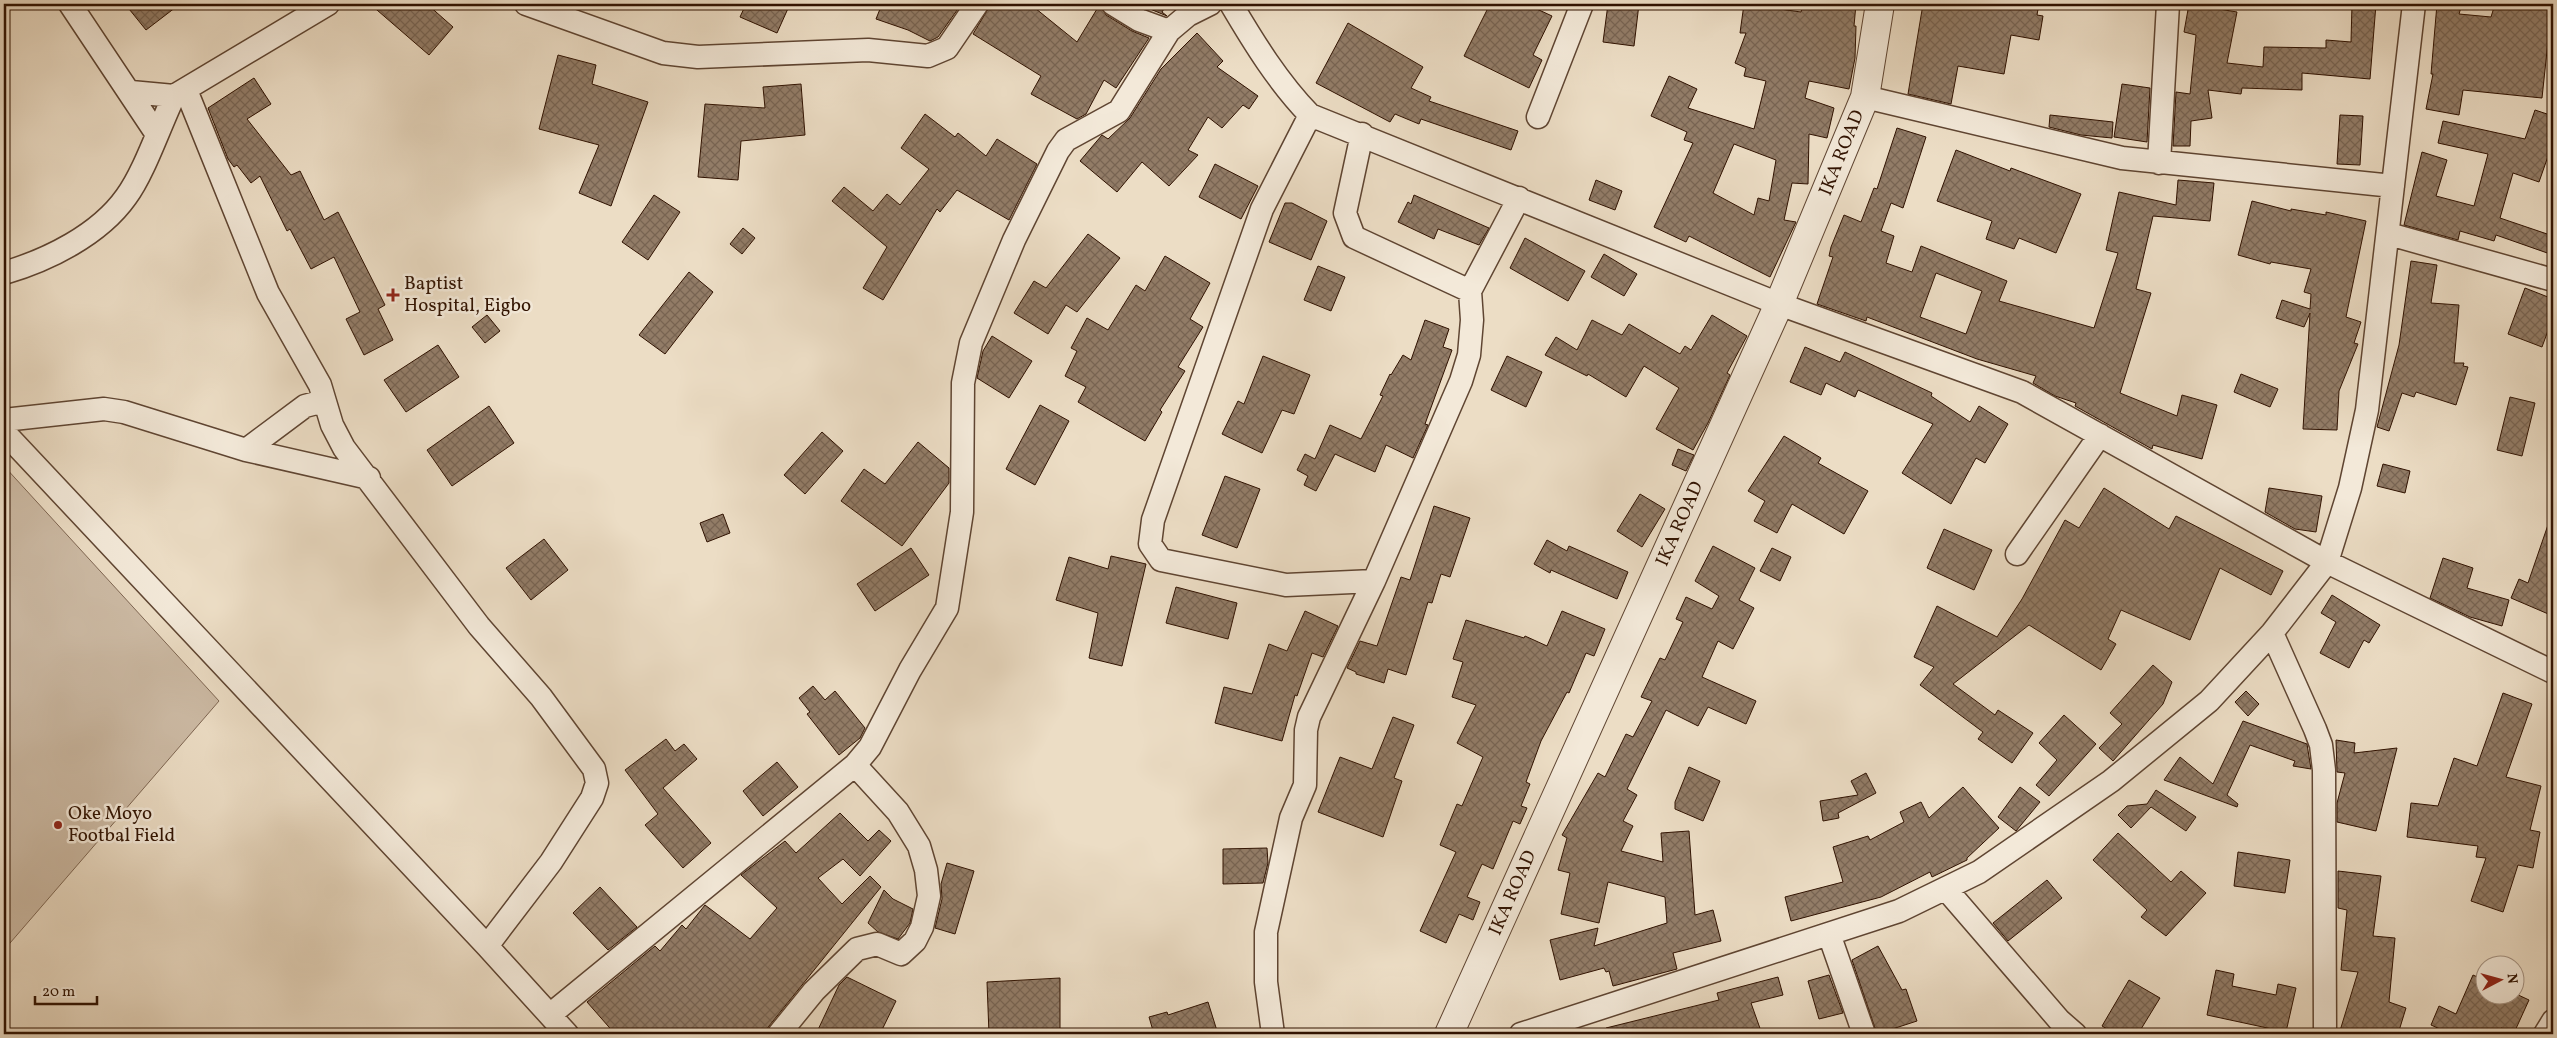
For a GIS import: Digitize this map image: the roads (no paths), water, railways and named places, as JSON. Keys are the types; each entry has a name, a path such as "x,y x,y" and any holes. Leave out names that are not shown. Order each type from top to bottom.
{"street":[{"path":"70,4 131,92 156,133"},
{"path":"4,273 21,268 62,249 97,228 127,197 156,133 180,93 328,4"},
{"path":"526,4 663,53 698,57 868,50 928,56 946,48 977,4"},
{"path":"1113,4 1139,20 1169,31"},
{"path":"551,1014 855,764 870,747 910,670 947,608 964,490 963,384 971,343 1014,240 1058,151 1066,140 1119,111 1169,31 1188,15 1210,4"},
{"path":"1538,117 1582,4"},
{"name":"IKA ROAD","path":"1448,1034 1779,304 1865,97 1880,4"},
{"path":"2159,163 2168,4"},
{"path":"1521,1034 1899,910 1979,872 2111,781 2209,701 2272,634 2327,562 2350,488 2368,410 2414,4"},
{"path":"1234,5 1265,59 1292,97 1310,115 1362,134 1779,304 2015,389 2327,562 2553,672"},
{"path":"131,92 180,93"},
{"path":"180,93 268,293 320,385 324,401 344,448 369,478 479,626 542,697 594,769 597,783 592,798 551,862 487,946"},
{"path":"1865,97 2122,158 2393,186"},
{"path":"1310,115 1262,209 1153,520 1150,544 1161,560 1286,585 1374,581"},
{"path":"1362,134 1345,213 1354,237 1470,291"},
{"path":"1273,1034 1266,982 1266,932 1291,818 1305,785 1307,724 1374,581 1466,363 1472,320 1470,291 1519,198"},
{"path":"2389,234 2553,280"},
{"path":"246,450 305,406 324,401"},
{"path":"4,420 104,409 124,412 246,450 369,478"},
{"path":"4,432 551,1014 567,1034"},
{"path":"2017,554 2100,435"},
{"path":"2272,634 2321,746 2324,790 2325,1034"},
{"path":"779,1034 814,991 857,949 877,944 901,954 916,941 922,927 929,896 926,870 918,846 898,812 855,764"},
{"path":"1946,889 2059,1020 2075,1034"},
{"path":"1829,934 1864,1034"},
{"path":"2545,1034 2553,1021"}],"place":[{"name":"Baptist Hospital, Eigbo","path":"393,295"},
{"name":"Oke Moyo Footbal Field","path":"58,825"}]}
